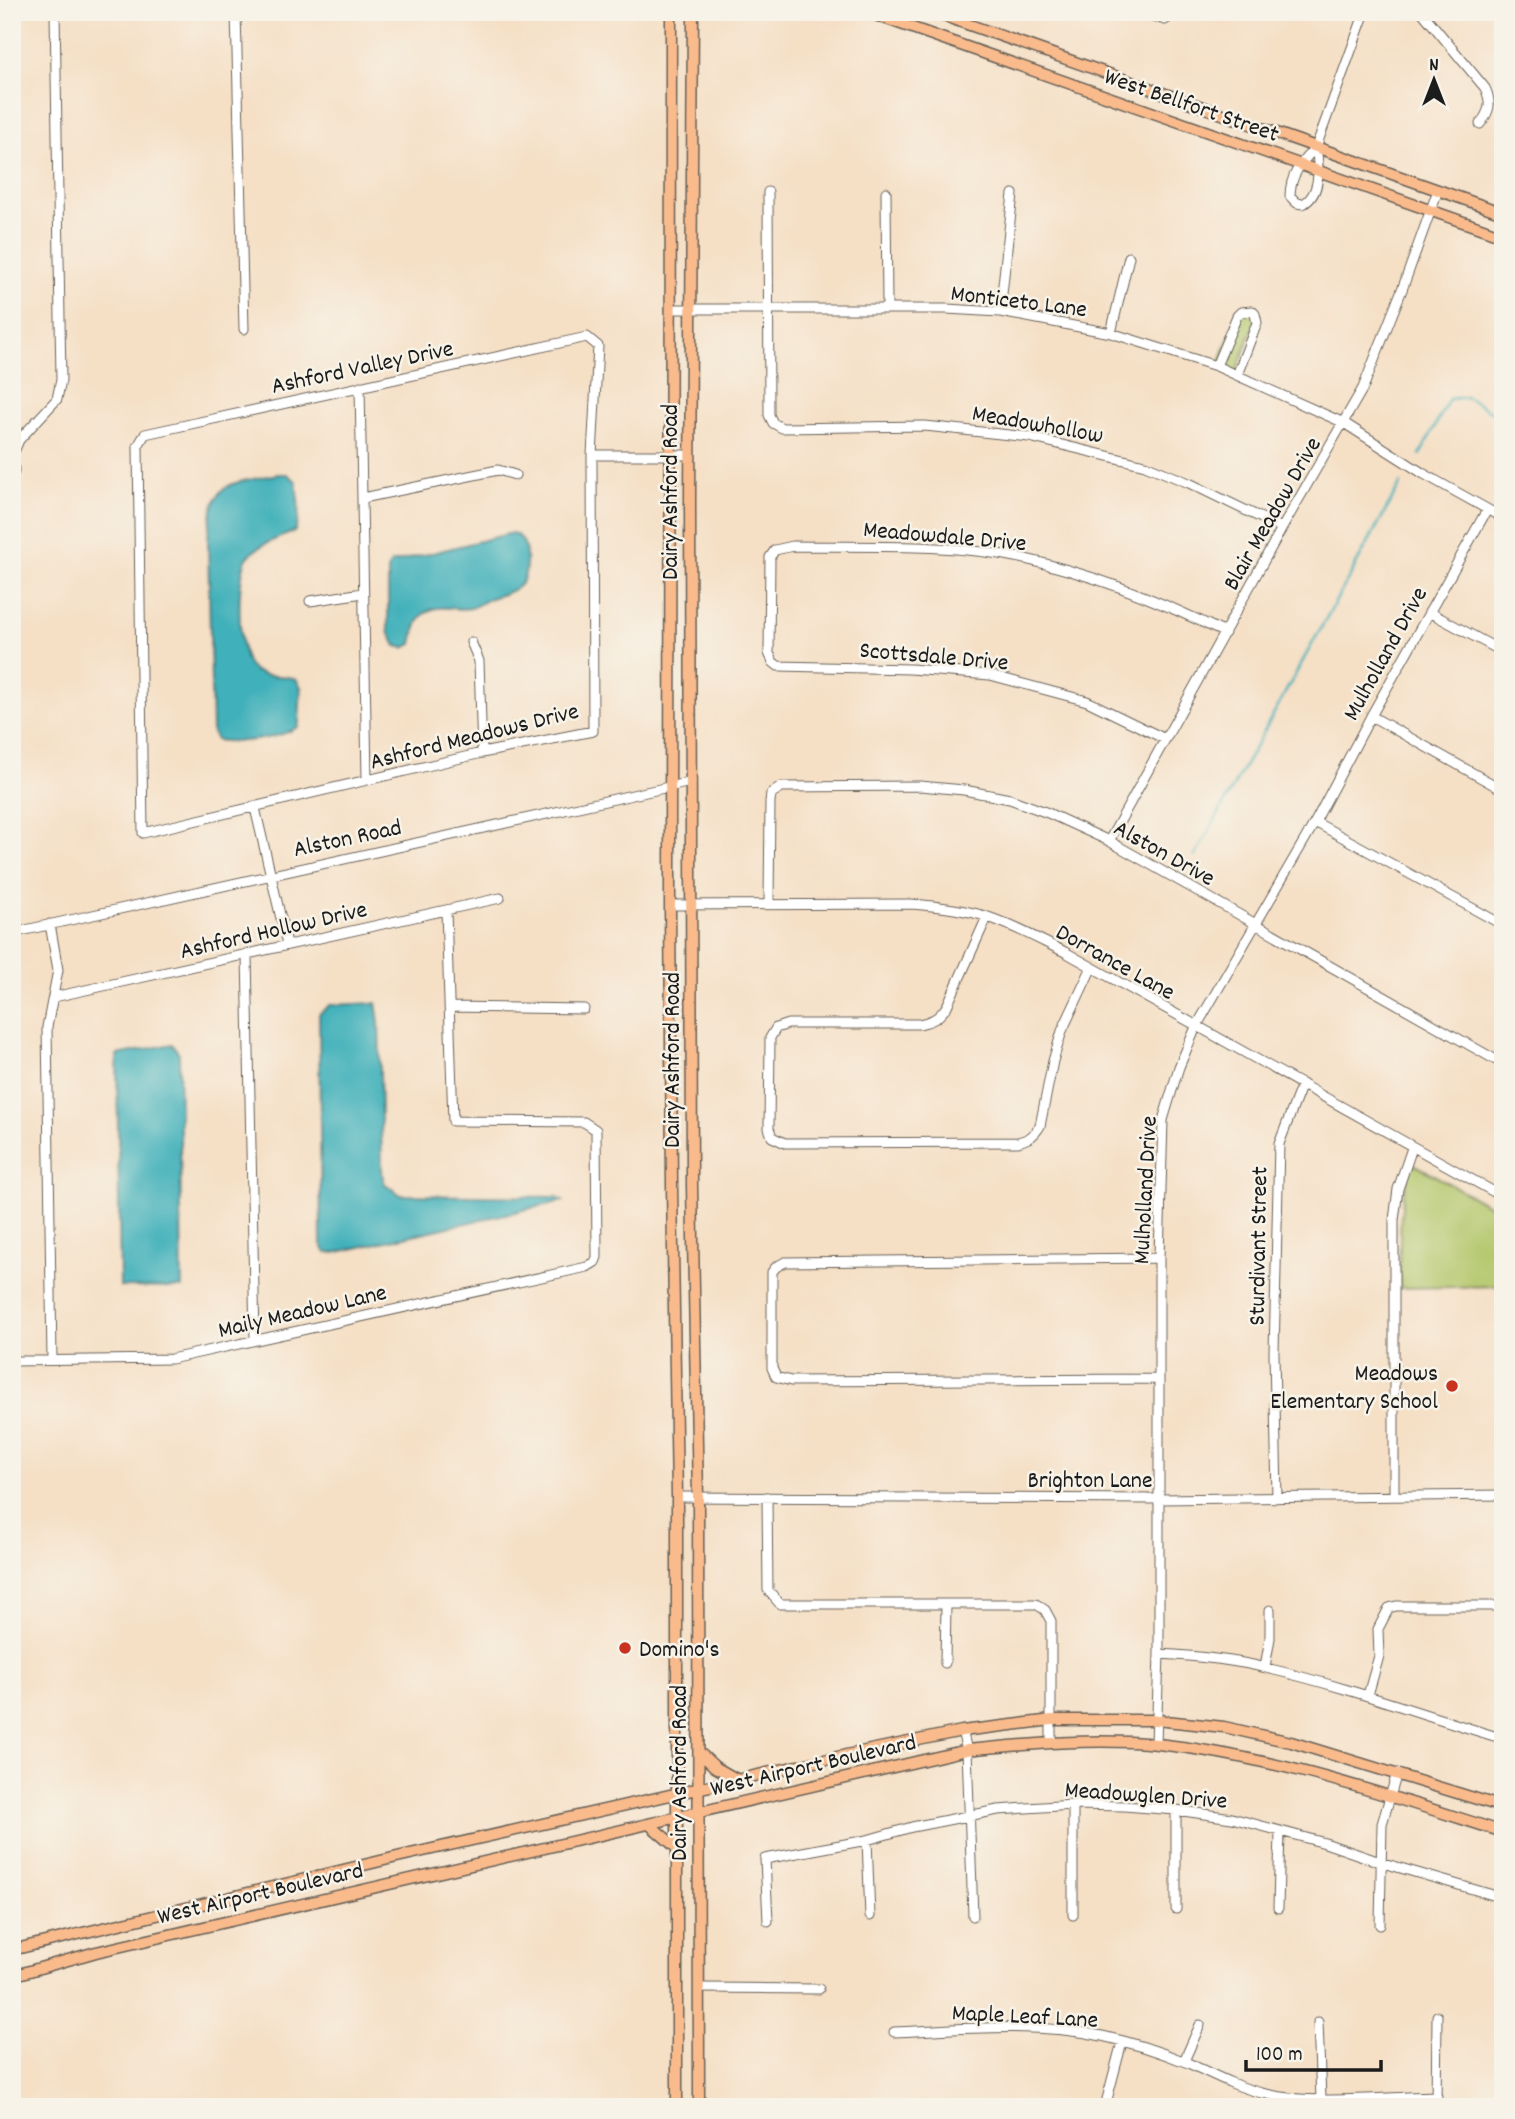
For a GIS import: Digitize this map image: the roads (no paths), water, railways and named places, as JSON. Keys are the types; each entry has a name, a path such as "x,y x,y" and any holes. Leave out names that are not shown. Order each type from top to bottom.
{"main road":[{"name":"Dairy Ashford Road","path":"671,12 670,905 677,1497 677,2107"},
{"name":"Dairy Ashford Road","path":"692,12 691,904 692,1186 698,1497 699,2107"},
{"name":"West Bellfort Street","path":"867,12 1503,236"},
{"path":"937,36 938,14"},
{"name":"West Bellfort Street","path":"938,14 1503,213"},
{"path":"1114,98 1120,78"},
{"path":"671,138 692,138"},
{"path":"672,1186 692,1186"},
{"name":"West Airport Boulevard","path":"12,1950 699,1788 962,1731 1052,1720 1156,1720 1224,1727 1292,1742 1503,1807"},
{"name":"West Airport Boulevard","path":"12,1976 96,1952 967,1750 1051,1742 1106,1741 1214,1751 1286,1766 1503,1832"},
{"path":"1286,1766 1292,1742"},
{"path":"699,1753 715,1767 738,1780"},
{"path":"649,1824 678,1849"}],"street":[{"path":"14,472 13,454 19,440 57,399 61,380 55,12"},
{"path":"236,12 244,330"},
{"path":"1139,12 1159,19 1174,15"},
{"path":"1316,147 1320,171 1311,198 1303,204 1297,203 1290,196 1290,189 1300,164 1316,147 1365,12"},
{"path":"1422,12 1485,88 1490,100 1488,114 1480,124"},
{"name":"Blair Meadow Drive","path":"1110,841 1282,528 1363,388 1438,190"},
{"path":"768,192 769,310"},
{"path":"886,192 887,307"},
{"path":"1000,313 1013,194"},
{"path":"1111,333 1129,257"},
{"name":"Monticeto Lane","path":"671,309 887,307 1000,313 1111,333 1216,366 1344,423 1487,510"},
{"name":"Meadowhollow","path":"769,310 769,415 773,423 782,428 925,426 1029,437 1145,465 1189,482 1282,528"},
{"path":"1216,366 1237,316 1241,312 1252,311 1257,323 1237,375"},
{"name":"Ashford Valley Drive","path":"143,833 138,446 145,434 587,337 598,346 592,455"},
{"path":"360,386 367,780"},
{"path":"592,455 690,455"},
{"name":"Ashford Meadows Drive","path":"143,833 482,753 593,731 592,455"},
{"path":"363,498 499,470 514,475"},
{"path":"1487,510 1503,518"},
{"name":"Mulholland Drive","path":"1156,1744 1160,1499 1159,1258 1163,1120 1179,1067 1196,1027 1315,822 1371,716 1487,510"},
{"name":"Meadowdale Drive","path":"774,663 769,653 768,564 775,550 793,546 917,547 1020,558 1123,587 1225,634"},
{"path":"310,601 363,593"},
{"path":"1429,612 1503,652"},
{"path":"471,642 479,662 482,753"},
{"name":"Scottsdale Drive","path":"774,663 778,666 910,669 990,675 1087,701 1165,738"},
{"path":"1371,716 1503,790"},
{"name":"Alston Road","path":"12,933 691,782"},
{"name":"Alston Drive","path":"769,903 770,802 775,790 791,785 920,786 964,790 1010,799 1110,841 1503,1065"},
{"path":"255,807 287,944"},
{"path":"1315,822 1503,925"},
{"name":"Ashford Hollow Drive","path":"54,997 500,898"},
{"name":"Dorrance Lane","path":"670,905 911,904 987,917 1029,934 1503,1197"},
{"path":"446,910 449,1007 584,1009"},
{"path":"987,917 947,1006 940,1017 931,1022 788,1024 776,1028 770,1038 769,1128 776,1140 785,1143 1018,1142 1035,1135 1040,1126 1053,1060 1062,1031 1091,969"},
{"path":"50,924 58,970 47,1027 52,1360"},
{"path":"247,955 255,1340"},
{"name":"Maily Meadow Lane","path":"12,1361 171,1359 596,1262 596,1130 584,1122 453,1121 449,1007"},
{"name":"Sturdivant Street","path":"1277,1498 1274,1353 1279,1144 1302,1084"},
{"path":"1394,1496 1394,1220 1398,1189 1412,1148"},
{"path":"1159,1258 785,1262 772,1272 772,1368 776,1377 791,1381 1159,1379"},
{"name":"Brighton Lane","path":"677,1497 1160,1499 1503,1495"},
{"path":"767,1497 768,1590 780,1604 1036,1604 1045,1610 1051,1620 1051,1742"},
{"path":"945,1664 946,1605"},
{"path":"1368,1695 1378,1656 1378,1629 1389,1608 1503,1606"},
{"path":"1265,1667 1270,1639 1270,1610"},
{"path":"1159,1654 1265,1667 1368,1695 1494,1735 1503,1734"},
{"path":"962,1731 967,1750 973,1916"},
{"path":"1380,1925 1382,1824 1397,1773"},
{"path":"1073,1805 1073,1914"},
{"name":"Meadowglen Drive","path":"768,1921 765,1859 867,1840 969,1815 1073,1805 1177,1810 1232,1818 1503,1898"},
{"path":"1176,1909 1177,1810"},
{"path":"1278,1908 1280,1831"},
{"path":"867,1840 870,1916"},
{"path":"700,1988 819,1989"},
{"path":"1436,2107 1437,2016"},
{"path":"1318,2022 1321,2099"},
{"path":"1184,2061 1199,2025"},
{"name":"Maple Leaf Lane","path":"894,2032 988,2028 1050,2030 1100,2036 1184,2061 1259,2093 1283,2098 1437,2095"},
{"path":"1105,2107 1122,2042"}],"water":[{"path":"287,474 296,481 297,525 295,531 264,545 248,557 241,579 240,630 250,667 260,674 296,679 301,687 298,727 258,740 216,740 212,732 208,539 213,505 218,495 233,484"},
{"path":"512,533 521,539 526,550 525,574 520,585 471,608 438,608 428,611 418,623 412,644 404,648 396,646 388,630 388,568 391,563"},
{"path":"376,1003 379,1021 384,1183 401,1195 557,1197 563,1201 326,1253 321,1244 319,1014 330,1005"},
{"path":"172,1044 179,1053 182,1288 120,1287 117,1055"}],"waterway":[{"path":"1420,455 1449,399 1466,397 1503,418"},
{"path":"1195,856 1401,483"}],"place":[{"name":"Meadows Elementary School","path":"1452,1386"},
{"name":"Domino's","path":"625,1648"}]}
